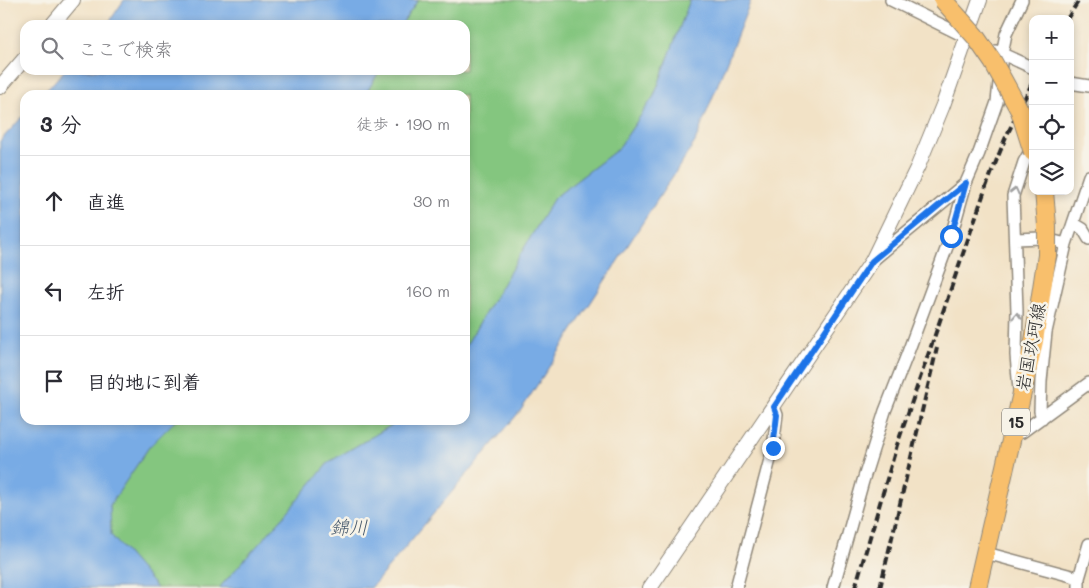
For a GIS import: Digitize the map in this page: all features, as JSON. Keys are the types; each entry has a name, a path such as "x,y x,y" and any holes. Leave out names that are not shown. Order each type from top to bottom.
{"main road":[{"path":"943,0 976,36 993,62 1020,111 1032,150"},
{"name":"岩国玖珂線","path":"978,588 1034,341 1047,255 1044,195"}],"street":[{"path":"56,20 73,0"},
{"path":"890,0 1029,66"},
{"path":"650,588 872,261 918,166 980,0"},
{"path":"833,588 885,411 951,236 966,183 980,153 997,102 1006,34 1022,0"},
{"path":"0,87 20,64"},
{"path":"1074,84 1089,86"},
{"path":"1021,399 1016,355 1017,311 1013,196 1024,162 1031,150"},
{"path":"1042,418 1040,412 1041,381 1046,332 1066,244 1089,176"},
{"path":"872,261 966,183"},
{"path":"1073,223 1083,229 1089,239"},
{"path":"1015,239 1042,238 1066,244"},
{"path":"1013,433 1022,432 1089,383"},
{"path":"736,588 773,448 777,415 774,407"},
{"path":"986,553 1079,583 1089,544"}],"green space":[{"path":"418,0 690,0 654,96 618,149 554,198 470,339 470,90 368,90 377,75 470,75 470,20 404,20"},
{"path":"171,425 392,425 329,462 285,515 219,588 157,588 111,535 110,505 149,447"}],"water":[{"path":"124,0 418,0 404,20 110,20"},
{"name":"錦川","path":"690,0 751,0 695,142 521,410 371,588 219,588 285,515 329,462 392,425 470,425 470,339 554,198 618,149 654,96"},
{"path":"60,75 377,75 368,90 47,90"},
{"path":"20,119 20,425 171,425 149,447 110,505 111,535 157,588 0,588 0,141"}],"railway":[{"path":"1070,15 1079,0"},
{"path":"855,588 897,445 986,187 1005,139 1029,89"},
{"path":"880,588 937,348"}],"route":[{"path":"773,448 777,415 774,407 872,261 966,183 951,236"}]}
